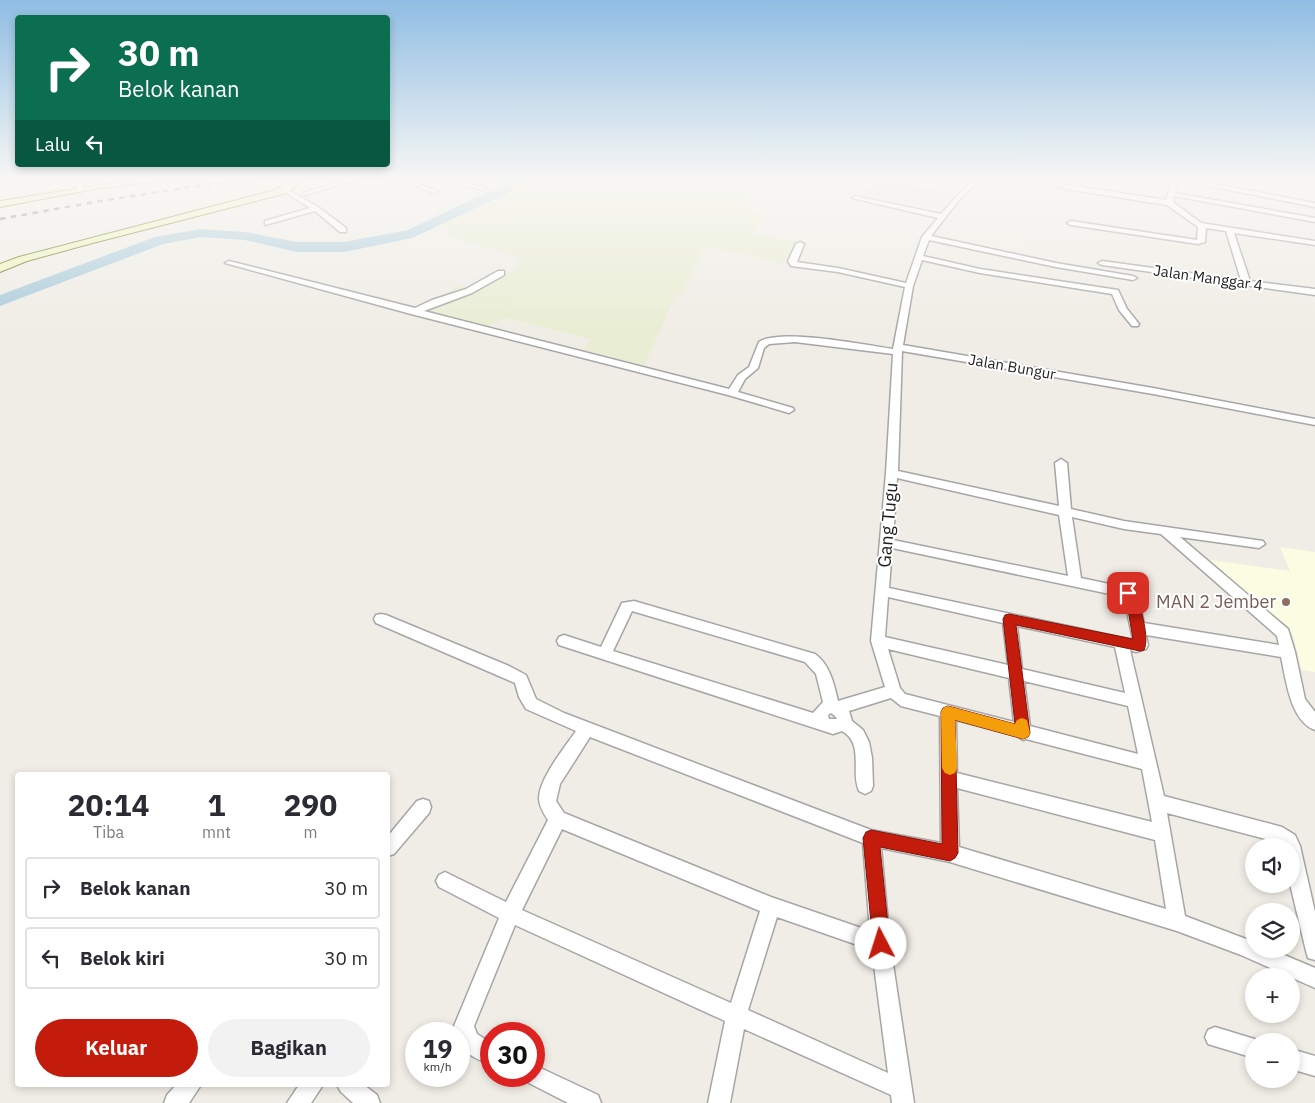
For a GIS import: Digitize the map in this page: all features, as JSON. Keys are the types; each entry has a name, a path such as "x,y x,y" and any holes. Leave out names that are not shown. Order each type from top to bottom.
{"street":[{"path":"0,268 23,259 131,229"},
{"path":"898,350 909,286 926,237 933,229"},
{"path":"1110,229 1200,242 1202,229"},
{"path":"1225,229 1315,243"},
{"path":"1229,230 1247,284"},
{"path":"926,237 1056,265 1133,278"},
{"path":"800,244 792,261 794,264 838,270 909,286"},
{"path":"919,257 980,271 1115,292 1123,310 1136,324"},
{"path":"229,263 732,393 789,410"},
{"name":"Jalan Manggar 4","path":"1102,263 1315,292"},
{"path":"414,312 435,302 468,291 501,273"},
{"name":"Jalan Bungur","path":"732,393 741,377 751,373 757,364 759,348 763,343 795,339 898,350 1153,391 1315,422"},
{"name":"Gang Tugu","path":"897,694 878,641 892,472 898,350"},
{"path":"1061,463 1074,582"},
{"path":"892,472 1065,513 1165,531 1259,544"},
{"path":"1165,531 1283,633 1298,702 1315,723"},
{"path":"882,591 1140,646 1131,595 887,544"},
{"path":"605,654 628,607 634,606 815,661 826,680 834,707 844,716 843,724"},
{"path":"381,619 504,670 521,679 530,704 586,729 879,840 950,853 1177,922 1244,947 1315,978"},
{"path":"1009,619 1023,733"},
{"path":"1138,628 1288,652"},
{"path":"564,641 834,728 843,724 852,728 860,737 863,750 865,786"},
{"path":"878,641 1133,701"},
{"path":"1121,643 1146,763 1157,802 1177,922"},
{"path":"823,723 820,714 822,710 897,694 948,712 1023,733 1146,763"},
{"path":"948,712 950,853"},
{"path":"586,729 562,767 548,795 550,810 558,819 771,906 881,944"},
{"path":"950,779 1161,833"},
{"path":"1157,802 1282,835 1286,838"},
{"path":"390,846 424,807"},
{"path":"480,1049 470,1044 466,1038 464,1026 510,914 558,819"},
{"path":"879,840 881,944 902,1096"},
{"path":"445,881 510,914 736,1016 902,1096"},
{"path":"1300,886 1315,951"},
{"path":"719,1103 736,1016 771,906"},
{"path":"1215,1037 1245,1045"},
{"path":"1300,1062 1315,1066"},
{"path":"545,1080 590,1103"},
{"path":"175,1103 188,1087"},
{"path":"298,1103 310,1087"},
{"path":"350,1087 369,1103"}],"shaded area":[{"path":"452,229 755,229 751,234 798,243 783,263 705,246 682,294 676,294 644,366 582,353 590,339 505,318 484,329 411,311 459,285 470,288 489,277 500,279 518,268 514,265 523,258 446,235"},
{"name":"MAN 2 Jember","path":"1280,547 1315,552 1315,672 1302,670 1292,633 1210,560 1290,571"}],"waterway":[{"path":"0,301 160,240 201,233 245,236 297,247 344,247 412,234 421,229"}],"slow traffic":[{"path":"950,768 948,712 1023,733 1022,724"}],"place":[{"name":"MAN 2 Jember","path":"1286,602"}],"route":[{"path":"881,944 871,838 950,853 948,712 1023,733 1009,619 1140,646 1131,595 1128,593"}]}
